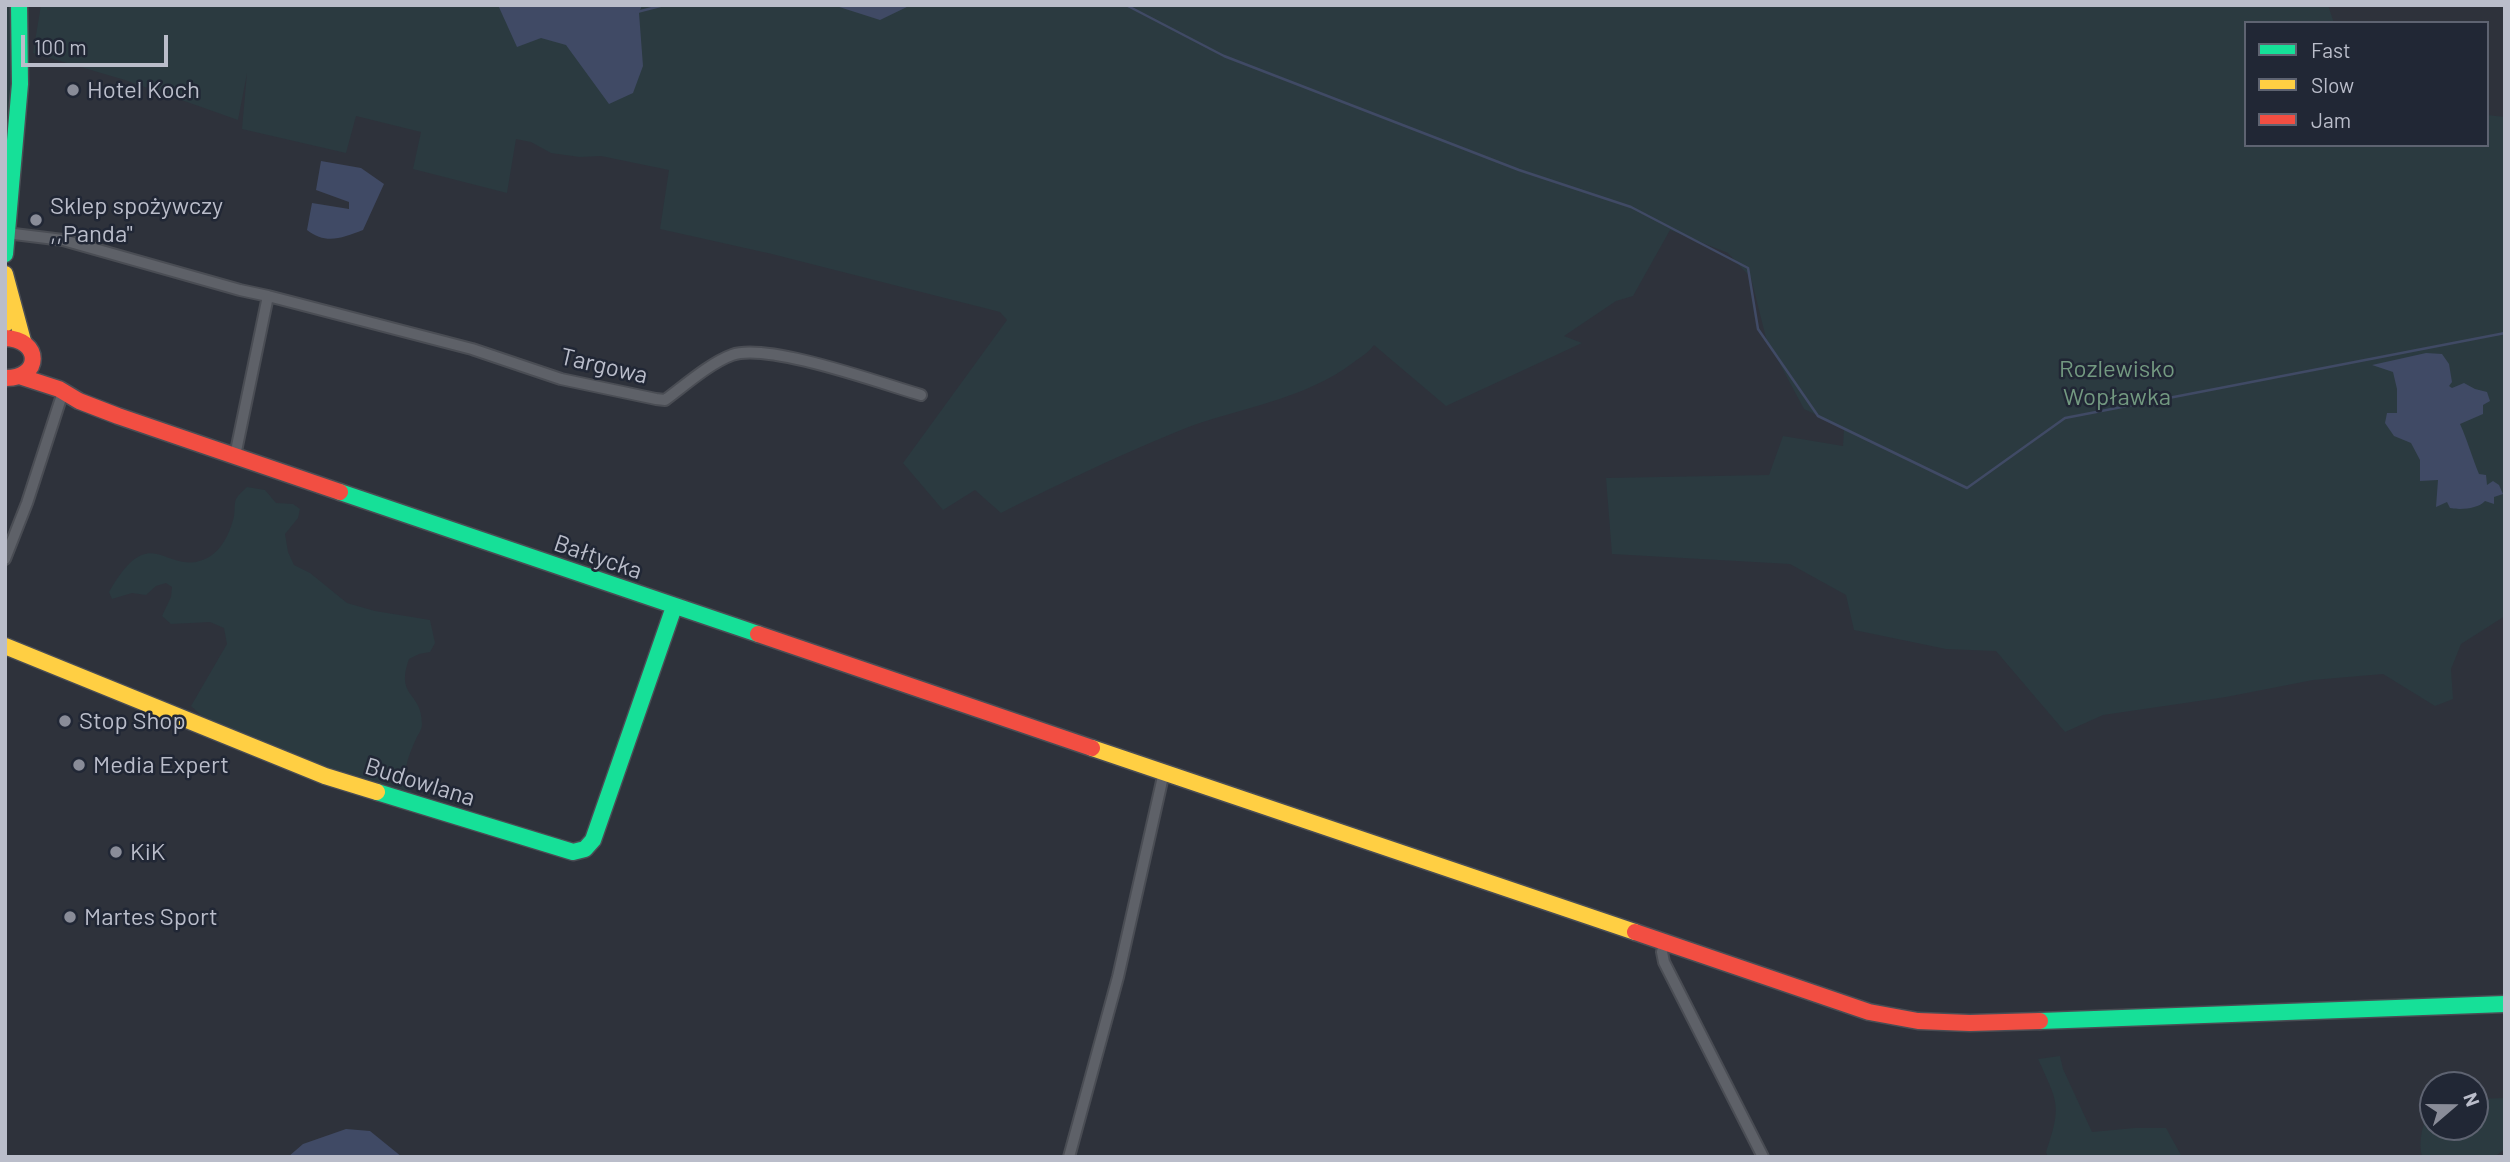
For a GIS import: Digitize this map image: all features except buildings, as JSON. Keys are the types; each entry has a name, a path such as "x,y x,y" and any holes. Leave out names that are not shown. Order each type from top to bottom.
{"main road":[{"path":"5,324 6,233 20,85 19,5"},
{"path":"5,274 23,341"},
{"path":"5,338 15,337 23,341 32,350 33,363 22,377 5,378"},
{"name":"Bałtycka","path":"33,363 61,391"},
{"name":"Bałtycka","path":"22,377 118,416 234,456 1850,1006 1918,1021 1970,1023 2505,1004"},
{"name":"Budowlana","path":"5,646 325,776 573,852 585,849 593,840 674,607"}],"street":[{"name":"Targowa","path":"6,233 63,240 240,290 472,349 561,379 656,400 665,400 731,355 752,351 778,354 920,395"},
{"path":"234,456 268,296"},
{"path":"5,559 27,503 61,391"},
{"path":"1069,1157 1118,977 1164,772"},
{"path":"1664,944 1664,962 1763,1157"}],"green space":[{"path":"5,5 18,5 5,134"},
{"name":"Rozlewisko Wopławka","path":"41,5 2328,5 2333,21 2244,21 2244,147 2489,147 2489,115 2505,117 2505,616 2461,644 2451,669 2453,699 2435,706 2383,674 2313,680 2226,697 2103,715 2065,732 1996,651 1946,649 1854,630 1846,595 1790,564 1612,554 1606,478 1769,475 1783,436 1843,446 1844,428 1804,409 1766,338 1751,278 1728,253 1670,230 1633,296 1616,301 1564,336 1582,343 1446,406 1374,345 1354,362 1314,386 1181,430 1001,513 975,490 943,510 903,463 1007,320 1000,312 772,254 660,229 669,170 601,156 580,157 551,153 531,142 516,139 507,193 413,169 421,132 356,116 346,153 242,129 247,73 238,120 125,80 33,53"},
{"path":"247,487 265,490 276,503 293,504 300,509 298,518 285,534 288,552 294,565 310,573 347,603 375,611 430,620 435,643 430,652 409,659 405,681 418,705 422,724 405,774 405,786 415,794 413,801 335,776 202,716 191,706 227,644 224,628 210,622 171,624 162,616 171,597 172,587 166,583 156,586 146,595 132,593 112,599 109,592 124,569 137,557 149,553 181,562 194,562 214,554 228,533 236,499"},
{"path":"2060,1056 2063,1069 2092,1132 2166,1128 2182,1157 2048,1157 2046,1152 2054,1124 2056,1104 2038,1059"},
{"path":"2505,1098 2505,1149 2494,1157 2422,1157 2420,1141 2489,1141 2489,1099"}],"water":[{"path":"498,5 642,5 639,13 643,66 633,93 609,104 566,45 541,38 517,47"},
{"path":"833,5 911,5 880,20"},
{"path":"321,161 361,168 384,184 363,230 328,239 307,230 312,203 349,209 349,202 316,190"},
{"path":"2426,353 2442,354 2449,364 2452,382 2449,386 2452,388 2464,383 2487,392 2490,401 2483,405 2483,414 2460,424 2479,474 2486,475 2487,485 2493,481 2499,485 2503,494 2494,497 2494,504 2485,501 2473,507 2459,509 2450,508 2447,502 2436,507 2438,480 2420,481 2420,460 2411,443 2394,436 2385,423 2387,413 2397,413 2397,389 2393,372 2372,365"},
{"path":"346,1129 370,1131 402,1157 288,1157 303,1144"}],"waterway":[{"path":"637,12 664,5"},
{"path":"1126,5 1224,56 1519,170 1631,207 1748,268 1758,329 1818,416 1967,488 2065,418 2505,333"}],"traffic: fast":[{"path":"5,254 20,84 19,5"},
{"path":"340,492 758,634"},
{"path":"377,792 573,852 585,849 593,840 674,607"},
{"path":"2040,1021 2505,1004"}],"traffic: slow":[{"path":"5,274 23,341"},
{"path":"5,295 5,324"},
{"path":"5,646 325,776 377,792"},
{"path":"1092,748 1635,932"}],"traffic: jam":[{"path":"5,338 26,345 33,359 26,372 17,377 5,378"},
{"path":"22,377 59,389 79,401 118,416 340,492"},
{"path":"758,634 1092,748"},
{"path":"1635,932 1869,1012 1918,1021 2040,1021"}],"place":[{"name":"Hotel Koch","path":"73,90"},
{"name":"Sklep spożywczy ,,Panda\"","path":"36,220"},
{"name":"Stop Shop","path":"65,721"},
{"name":"Media Expert","path":"79,765"},
{"name":"KiK","path":"116,852"},
{"name":"Martes Sport","path":"70,917"}]}
